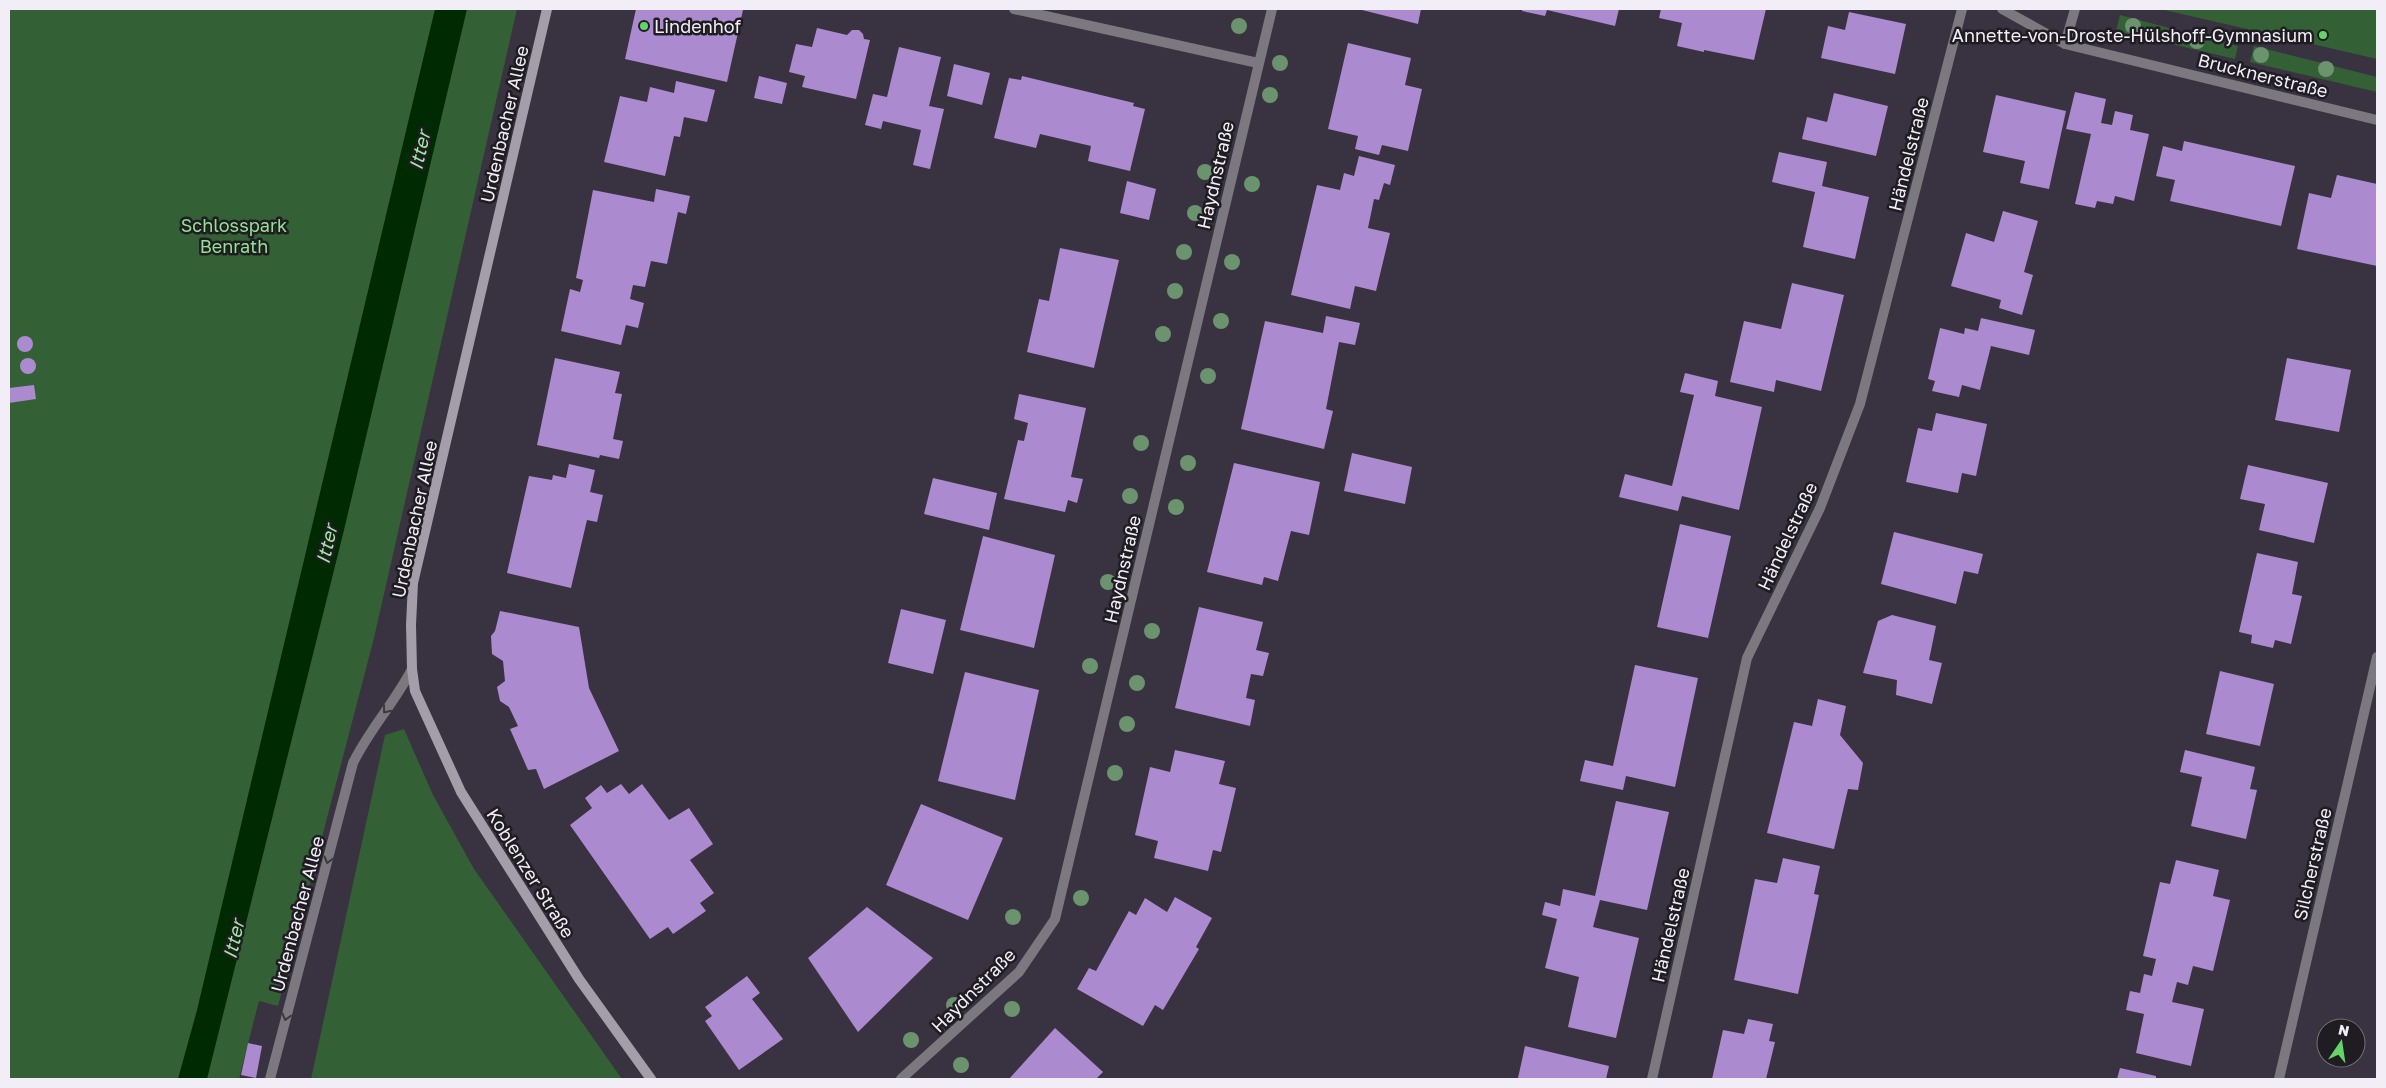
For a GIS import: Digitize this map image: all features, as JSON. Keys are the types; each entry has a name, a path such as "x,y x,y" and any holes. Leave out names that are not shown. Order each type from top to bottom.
{"main road":[{"name":"Urdenbacher Allee","path":"412,669 411,625 414,583 547,9"},
{"name":"Koblenzer Straße","path":"412,669 415,690 461,792 579,979 651,1079"}],"street":[{"path":"1014,9 1258,62"},
{"name":"Haydnstraße","path":"901,1079 1019,972 1055,919 1272,9"},
{"name":"Händelstraße","path":"1652,1079 1747,658 1820,508 1860,404 1962,9"},
{"name":"Brucknerstraße","path":"2002,9 2066,44 2377,120"},
{"path":"2066,44 2075,9"},
{"name":"Silcherstraße","path":"2279,1079 2377,657"},
{"name":"Urdenbacher Allee","path":"270,1079 353,763 366,739 394,700 412,669"}],"green space":[{"name":"Schlosspark Benrath","path":"9,9 517,9 374,638 278,1006 259,1001 239,1079 9,1079"},
{"name":"Annette-von-Droste-Hülshoff-Gymnasium","path":"2160,9 2377,9 2377,59"},
{"path":"2120,15 2238,46 2235,59 2116,31"},
{"path":"2254,46 2377,77 2377,92 2250,62"},
{"path":"404,729 433,795 474,869 622,1079 311,1079 385,735"}],"water":[{"name":"Itter","path":"435,9 467,9 344,530 207,1079 178,1079 197,1010"}],"building":[{"path":"636,9 743,10 727,82 625,59"},
{"path":"1358,9 1421,9 1418,24"},
{"path":"1522,9 1619,9 1615,26 1547,10 1545,16 1522,11"},
{"path":"1661,9 1766,9 1754,60 1677,46 1682,23 1659,18"},
{"path":"1849,12 1906,24 1895,74 1821,58 1828,26 1845,30"},
{"path":"817,28 847,35 852,30 859,30 863,34 864,39 870,40 856,99 802,87 805,76 789,72 796,44 812,47"},
{"path":"1348,43 1411,58 1405,85 1422,89 1408,151 1382,145 1379,155 1355,149 1358,136 1328,129"},
{"path":"899,47 941,57 929,106 944,109 930,169 913,165 921,130 883,121 881,129 865,125 873,94 887,97"},
{"path":"954,64 990,73 982,105 947,96"},
{"path":"759,76 787,83 782,104 754,98"},
{"path":"1022,76 1134,103 1133,106 1145,109 1130,171 1088,161 1091,146 1040,134 1036,148 994,138 1009,78 1021,80"},
{"path":"676,81 715,90 707,122 684,117 680,137 674,136 665,176 604,162 620,96 647,102 650,87 674,93"},
{"path":"2075,92 2106,99 2101,123 2112,125 2115,111 2133,115 2130,130 2149,134 2134,201 2115,196 2113,204 2097,201 2095,208 2075,204 2091,134 2066,129"},
{"path":"1834,93 1888,106 1876,156 1802,139 1807,117 1827,122"},
{"path":"1996,95 2066,111 2049,189 2020,183 2025,161 1983,152"},
{"path":"2184,141 2295,166 2281,226 2170,201 2175,180 2156,176 2163,146 2182,151"},
{"path":"1779,152 1827,162 1822,186 1869,197 1855,259 1803,247 1815,192 1772,182"},
{"path":"1359,156 1395,165 1390,185 1384,183 1379,200 1374,199 1368,228 1390,233 1376,291 1355,286 1350,309 1291,295 1317,185 1340,190 1344,173 1354,176"},
{"path":"2337,175 2377,184 2377,266 2297,249 2309,193 2331,198"},
{"path":"1127,181 1156,189 1149,220 1120,213"},
{"path":"656,189 690,196 686,214 678,212 667,264 651,261 645,287 633,285 630,299 644,303 638,328 626,325 621,345 561,331 570,289 580,292 583,280 576,278 593,190 654,202"},
{"path":"2003,211 2038,221 2024,272 2033,275 2022,315 1999,308 2001,300 1951,286 1966,233 1994,242"},
{"path":"1060,248 1119,260 1094,368 1027,352 1039,299 1049,301"},
{"path":"1792,283 1844,295 1821,391 1776,380 1774,392 1730,382 1744,321 1781,329"},
{"path":"1326,316 1360,323 1355,345 1339,342 1326,409 1333,411 1324,449 1241,429 1265,321 1323,333"},
{"path":"1981,318 2035,330 2029,355 1991,346 1980,390 1962,385 1959,397 1932,391 1935,381 1928,379 1940,328 1964,334 1965,328 1978,331"},
{"path":"25,336 31,338 33,344 31,350 25,352 19,350 17,344 19,338"},
{"path":"25,358 31,358 36,363 34,372 25,374 20,369 20,363"},
{"path":"555,358 620,372 615,393 622,394 613,439 623,441 619,459 600,455 599,458 537,445"},
{"path":"2287,358 2351,370 2339,432 2275,420"},
{"path":"1685,373 1718,381 1715,396 1762,407 1739,510 1682,496 1678,511 1619,497 1625,474 1672,486 1694,395 1680,392"},
{"path":"34,385 36,399 9,403 9,388"},
{"path":"1019,394 1086,408 1071,477 1083,479 1077,503 1068,500 1065,512 1004,499 1018,440 1024,441 1028,423 1014,419"},
{"path":"1936,413 1987,424 1976,476 1962,473 1958,493 1906,482 1918,428 1932,431"},
{"path":"1352,453 1412,467 1405,504 1344,491"},
{"path":"1234,463 1320,482 1309,535 1291,531 1278,581 1264,577 1262,585 1207,572"},
{"path":"569,464 595,470 590,492 603,495 597,522 587,520 571,588 507,573 529,476 552,480 553,475 566,478"},
{"path":"2248,465 2328,483 2314,543 2259,530 2265,504 2240,499"},
{"path":"933,478 997,493 989,530 924,514"},
{"path":"1680,524 1731,536 1708,638 1657,627"},
{"path":"1894,532 1983,554 1978,574 1964,571 1956,604 1881,584"},
{"path":"983,536 1055,555 1034,648 960,630"},
{"path":"2257,553 2298,562 2292,594 2302,596 2291,644 2275,640 2273,648 2251,643 2252,635 2239,632"},
{"path":"1199,607 1263,622 1256,650 1269,653 1263,676 1251,674 1246,698 1255,700 1250,726 1175,708"},
{"path":"901,609 946,620 933,674 888,663"},
{"path":"500,611 579,627 589,688 619,751 544,789 536,769 528,770 510,729 518,726 509,707 500,701 497,687 505,681 503,661 492,654 491,636 495,631"},
{"path":"1892,615 1936,626 1929,660 1942,663 1932,704 1896,695 1897,680 1863,673 1878,621"},
{"path":"1635,665 1698,678 1675,787 1626,776 1623,790 1580,781 1585,760 1613,766"},
{"path":"2220,671 2274,684 2260,746 2206,734"},
{"path":"965,672 1039,690 1015,800 938,781"},
{"path":"1818,699 1846,706 1840,735 1863,763 1858,790 1848,789 1834,849 1767,833 1794,722 1812,726"},
{"path":"1175,750 1225,761 1219,784 1236,788 1221,852 1213,850 1208,871 1154,858 1158,841 1135,835 1150,767 1170,772"},
{"path":"2185,750 2255,767 2250,789 2257,790 2246,839 2191,826 2202,777 2180,772"},
{"path":"621,784 629,794 642,784 669,820 689,808 713,844 690,860 714,893 700,903 706,911 673,934 668,927 650,939 570,825 592,808 585,798 601,785 607,793"},
{"path":"1616,801 1669,812 1647,910 1600,900 1593,927 1639,938 1616,1038 1568,1027 1579,977 1545,968 1557,919 1542,915 1545,902 1560,906 1563,889 1595,896"},
{"path":"921,804 1003,838 968,920 886,885"},
{"path":"1783,858 1820,866 1814,894 1819,895 1798,994 1734,980 1755,879 1777,883"},
{"path":"2176,860 2219,870 2213,896 2230,900 2213,971 2193,966 2188,985 2177,982 2172,1002 2204,1009 2191,1066 2136,1053 2144,1014 2126,1010 2130,991 2140,993 2144,974 2152,976 2156,959 2143,956 2160,882 2170,884"},
{"path":"1175,897 1212,918 1196,947 1199,949 1163,1010 1155,1005 1143,1026 1077,989 1089,968 1096,971 1129,911 1136,915 1145,898 1167,912"},
{"path":"867,907 933,958 858,1032 808,958"},
{"path":"747,976 760,993 752,999 783,1039 739,1070 705,1021 712,1016 705,1007"},
{"path":"1748,1019 1773,1024 1769,1041 1775,1042 1766,1079 1712,1079 1723,1030 1744,1034"},
{"path":"1055,1028 1103,1072 1096,1079 1009,1079"},
{"path":"248,1043 262,1046 256,1078 241,1075"},
{"path":"1525,1046 1609,1066 1606,1079 1518,1078"},
{"path":"2120,1068 2156,1076 2156,1079 2117,1079"}],"place":[{"name":"Lindenhof","path":"644,26"},
{"name":"Annette-von-Droste-Hülshoff-Gymnasium","path":"2323,35"}]}
